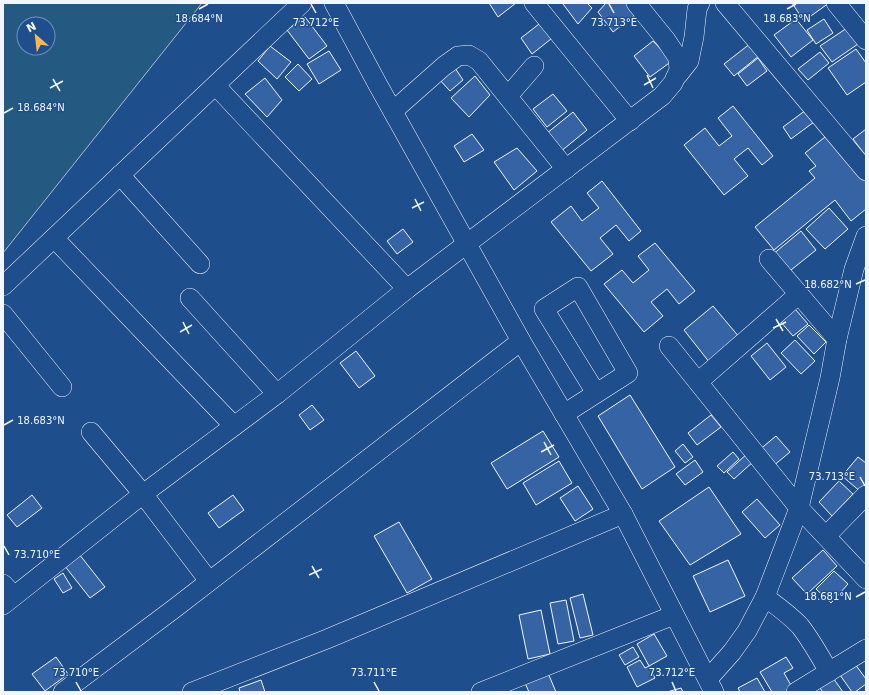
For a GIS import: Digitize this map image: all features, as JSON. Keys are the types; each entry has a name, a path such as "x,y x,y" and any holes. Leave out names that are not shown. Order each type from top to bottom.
{"street":[{"path":"3,286 302,3"},
{"path":"334,3 520,341 623,514 711,685 747,631 765,597 799,508 830,378 837,339 860,276 866,236"},
{"path":"534,3 630,121"},
{"path":"636,3 666,40 678,58 679,70 675,79"},
{"path":"7,595 277,394 407,289 662,96 688,61 694,37 697,9 700,3"},
{"path":"725,3 866,171"},
{"path":"836,3 866,40"},
{"path":"393,111 444,66 458,56 469,55 479,61 566,169"},
{"path":"508,96 534,66"},
{"path":"216,86 407,289"},
{"path":"120,175 200,264"},
{"path":"54,238 234,426"},
{"path":"769,259 837,339"},
{"path":"564,414 628,373 578,287 544,309 596,393"},
{"path":"698,382 799,294"},
{"path":"190,298 277,394"},
{"path":"3,314 62,387"},
{"path":"63,692 520,341"},
{"path":"669,346 799,508 866,579"},
{"path":"91,432 143,494 209,581"},
{"path":"826,536 866,495"},
{"path":"192,692 328,639 623,514"},
{"path":"765,597 785,612 800,626 829,672"},
{"path":"481,692 674,615"},
{"path":"796,692 866,649"}],"shaded area":[{"path":"3,3 202,3 3,253"}],"building":[{"path":"489,3 516,3 498,17"},
{"path":"587,3 592,8 578,24 563,4"},
{"path":"606,3 627,3 636,14 613,32 598,12"},
{"path":"792,3 829,3 804,21"},
{"path":"305,17 327,46 309,59 287,30"},
{"path":"796,19 813,40 791,57 774,35"},
{"path":"824,19 833,33 816,44 807,30"},
{"path":"543,21 556,35 532,54 521,38"},
{"path":"847,28 858,44 832,62 820,46"},
{"path":"653,41 672,61 650,77 634,56"},
{"path":"751,43 760,55 734,76 724,64"},
{"path":"270,46 291,62 277,79 258,61"},
{"path":"856,49 866,63 866,82 847,95 828,68"},
{"path":"329,51 341,70 319,84 307,64"},
{"path":"820,52 829,63 808,80 798,69"},
{"path":"758,58 767,71 747,86 738,74"},
{"path":"298,64 312,79 299,91 285,77"},
{"path":"453,65 463,80 450,91 438,78"},
{"path":"475,76 490,95 469,117 451,98"},
{"path":"265,78 282,100 267,117 245,94"},
{"path":"553,94 567,111 547,127 533,109"},
{"path":"733,106 773,156 762,165 748,148 734,159 748,176 724,195 684,145 705,128 719,146 732,136 718,118"},
{"path":"806,110 814,122 791,139 783,127"},
{"path":"573,112 587,130 560,152 546,134"},
{"path":"866,129 866,156 853,139"},
{"path":"830,133 866,177 866,209 851,221 835,200 774,250 755,227 815,178 809,171 816,166 805,153"},
{"path":"472,134 484,150 464,162 454,146"},
{"path":"517,148 537,171 514,190 494,162"},
{"path":"602,181 641,231 629,241 616,225 600,238 613,254 591,271 551,222 571,206 582,221 599,208 587,193"},
{"path":"829,208 848,229 825,249 806,229"},
{"path":"403,229 413,242 397,254 387,241"},
{"path":"801,231 816,250 786,274 772,255"},
{"path":"655,243 695,291 679,304 667,289 651,302 663,316 644,332 604,284 622,270 633,283 649,270 638,256"},
{"path":"713,306 740,338 710,363 684,330"},
{"path":"795,309 808,324 793,336 780,321"},
{"path":"809,325 826,342 814,354 797,336"},
{"path":"795,340 815,361 801,374 781,353"},
{"path":"767,343 786,367 770,380 751,356"},
{"path":"356,351 375,376 359,388 340,363"},
{"path":"630,395 675,467 642,489 598,416"},
{"path":"312,405 324,420 310,430 299,415"},
{"path":"711,415 721,427 697,445 688,433"},
{"path":"543,431 559,457 507,489 491,463"},
{"path":"776,436 790,452 772,467 758,451"},
{"path":"683,444 693,457 685,463 675,451"},
{"path":"733,452 739,459 724,473 717,466"},
{"path":"748,453 755,460 734,479 727,472"},
{"path":"858,457 866,463 866,485 861,492 842,476"},
{"path":"695,460 703,472 685,485 676,474"},
{"path":"559,461 572,483 536,505 523,483"},
{"path":"839,481 853,494 832,516 819,502"},
{"path":"578,486 593,509 575,521 560,498"},
{"path":"709,487 741,534 690,565 659,521"},
{"path":"32,495 42,508 17,527 7,515"},
{"path":"233,495 244,510 219,528 208,513"},
{"path":"757,499 780,525 765,538 742,512"},
{"path":"399,522 432,579 407,593 374,536"},
{"path":"823,550 837,566 807,594 792,578"},
{"path":"79,554 105,587 90,598 64,565"},
{"path":"728,560 745,596 710,612 693,576"},
{"path":"834,571 848,584 831,603 816,589"},
{"path":"63,573 72,588 63,593 54,579"},
{"path":"583,594 593,635 580,638 570,598"},
{"path":"566,600 574,641 558,644 550,603"},
{"path":"541,610 550,654 528,659 519,615"},
{"path":"654,634 667,656 649,666 637,644"},
{"path":"633,647 639,657 625,665 619,655"},
{"path":"56,657 68,674 45,691 32,674"},
{"path":"786,657 793,668 784,673 792,687 785,692 772,692 760,672"},
{"path":"640,660 645,668 649,666 655,678 637,687 627,667"},
{"path":"855,664 866,679 866,684 855,692 852,692 840,675"},
{"path":"548,673 556,692 529,692 525,683"},
{"path":"757,678 765,692 740,692 738,688"},
{"path":"833,678 843,692 823,692 819,687"},
{"path":"261,680 265,692 240,692 239,688"},
{"path":"681,688 683,692 667,692"}]}
